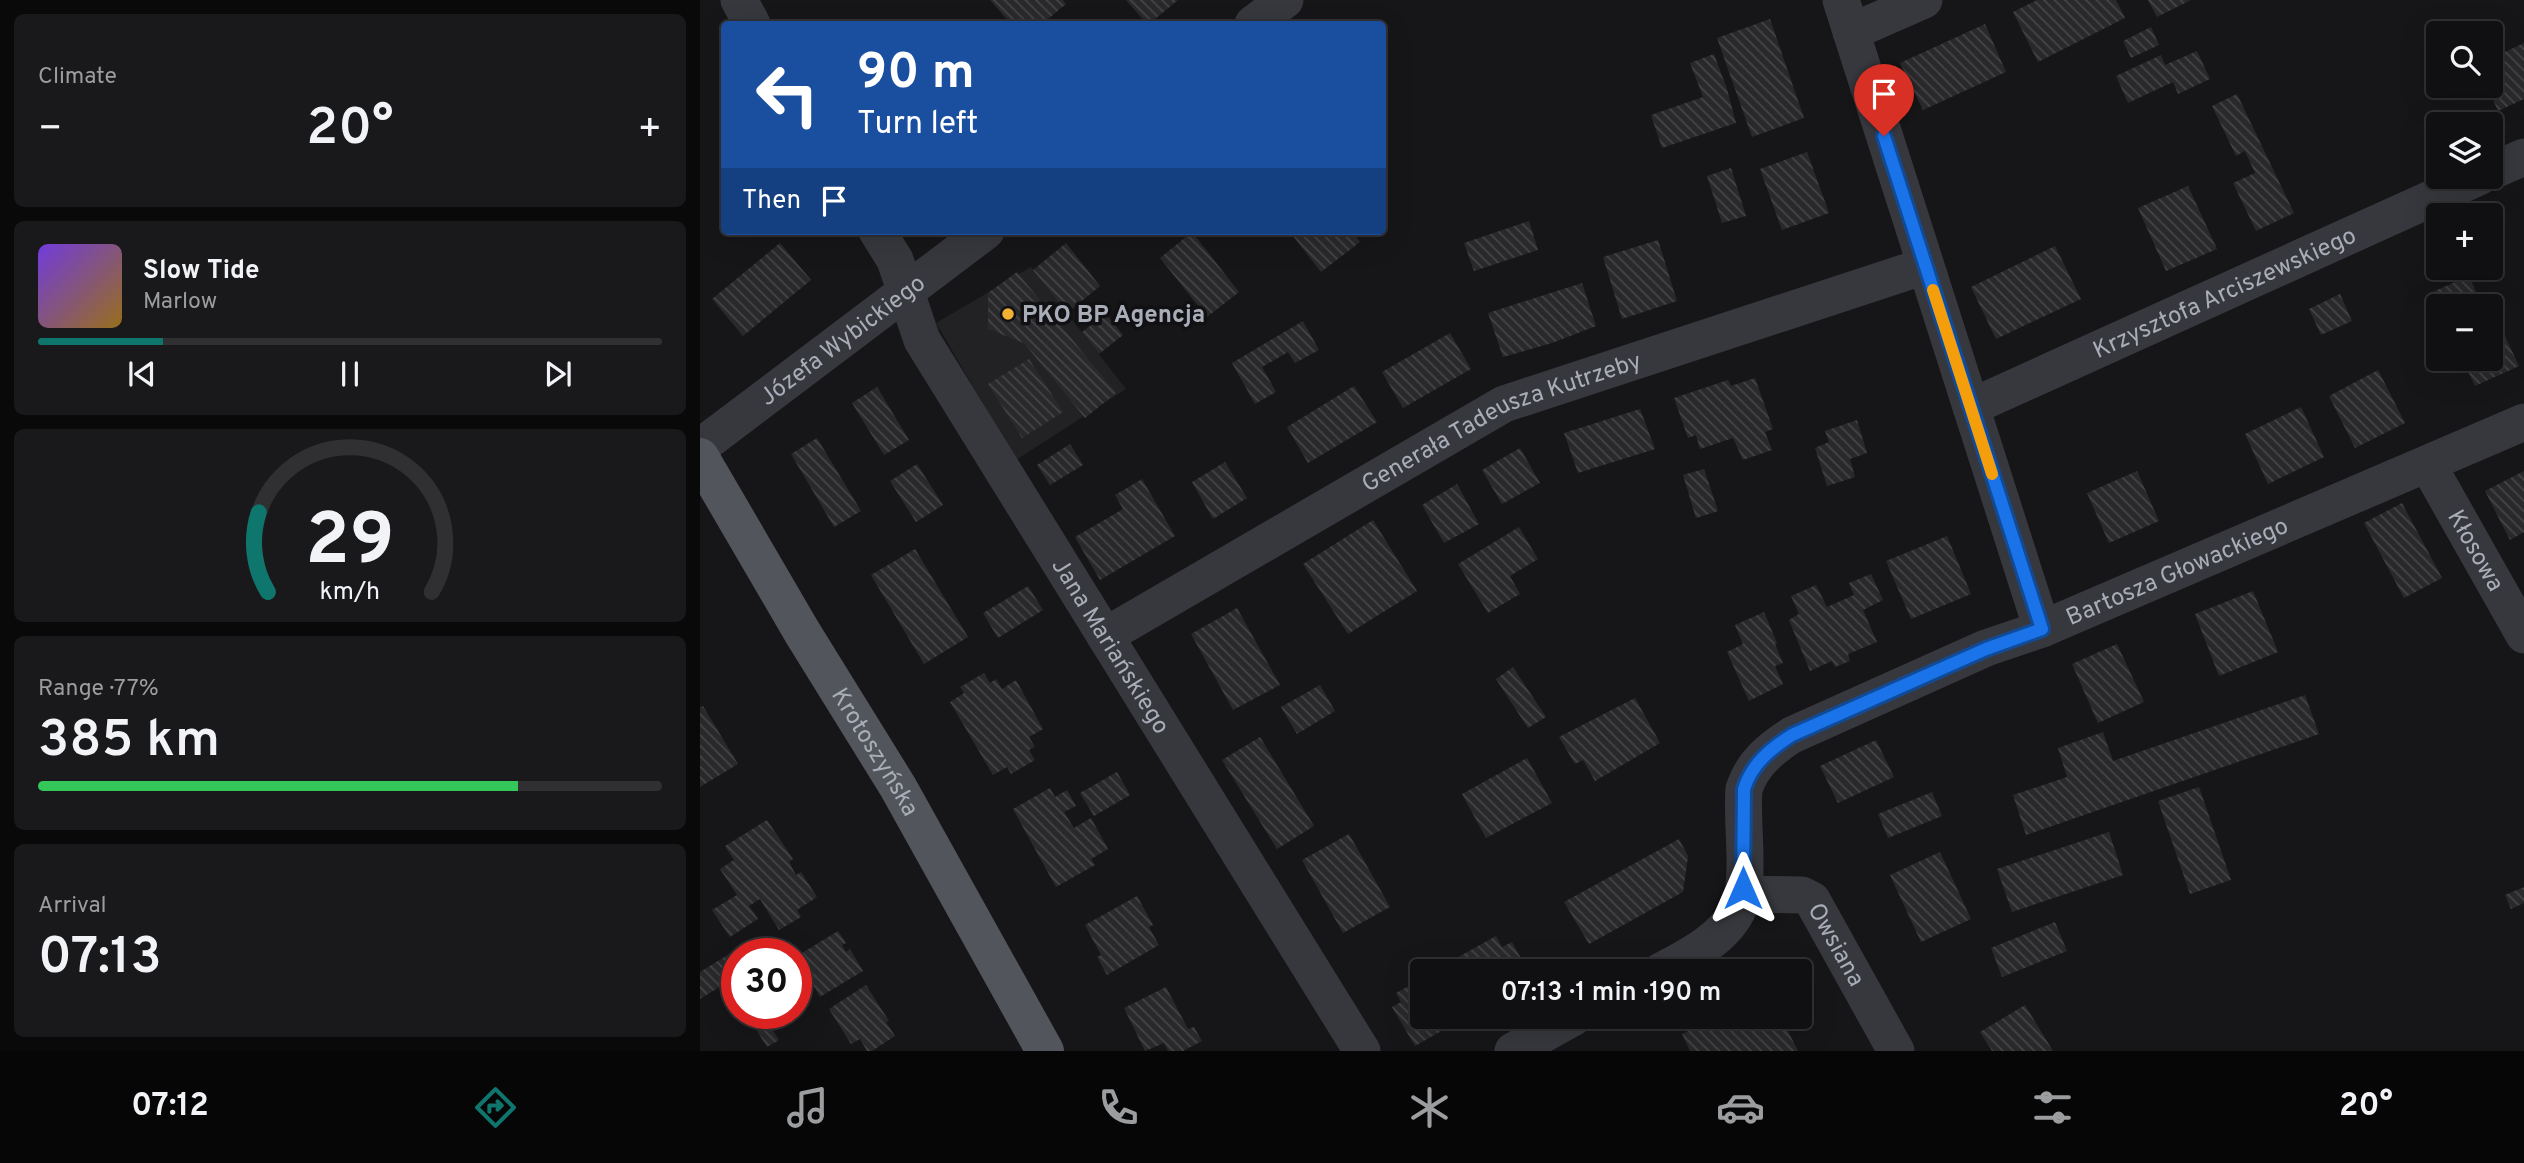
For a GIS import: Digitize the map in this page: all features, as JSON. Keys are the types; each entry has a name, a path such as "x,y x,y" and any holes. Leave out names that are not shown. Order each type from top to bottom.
{"main road":[{"name":"Krotoszyńska","path":"700,457 802,632 898,787 1045,1051"}],"street":[{"path":"739,0 750,21"},
{"path":"1257,21 1285,0"},
{"path":"1924,0 1846,16 2042,629"},
{"path":"2503,166 2524,156"},
{"name":"Krzysztofa Arciszewskiego","path":"1971,407 2452,189"},
{"name":"Jana Mariańskiego","path":"879,235 895,260 922,340 1362,1051"},
{"name":"Józefa Wybickiego","path":"700,447 981,235"},
{"name":"Generała Tadeusza Kutrzeby","path":"1105,636 1504,404 1925,266"},
{"name":"Bartosza Głowackiego","path":"1683,959 1697,951 1730,922 1740,905 1744,789 1748,775 1756,764 1792,735 1986,649 2042,629 2524,422"},
{"name":"Kłosowa","path":"2428,465 2524,635"},
{"name":"Owsiana","path":"1742,894 1802,895 1812,900 1896,1051"},
{"path":"1513,1051 1552,1029"}],"shaded area":[{"path":"1031,267 1126,389 1016,460 936,323"}],"building":[{"path":"990,0 1063,0 1066,4 1046,21 1008,21"},
{"path":"1126,0 1178,0 1153,21 1144,21"},
{"path":"2037,0 2116,0 2125,18 2038,62 2013,12"},
{"path":"2148,0 2191,0 2157,17"},
{"path":"1770,19 1804,118 1752,137 1717,38"},
{"path":"1985,24 2006,72 1923,110 1900,63"},
{"path":"2151,27 2159,45 2131,58 2123,41"},
{"path":"2524,43 2524,99 2498,111 2492,98 2503,98 2503,53"},
{"path":"2197,51 2210,79 2178,94 2173,82 2128,103 2116,76 2161,55 2165,65"},
{"path":"1714,54 1736,123 1662,148 1651,115 1703,97 1690,63"},
{"path":"2237,94 2294,213 2256,231 2233,183 2255,173 2245,151 2236,156 2212,106"},
{"path":"1807,152 1829,213 1782,230 1760,169"},
{"path":"1731,168 1746,216 1722,223 1707,176"},
{"path":"2188,186 2217,249 2166,271 2138,208"},
{"path":"1529,221 1538,250 1474,271 1464,243"},
{"path":"1188,235 1194,235 1239,292 1207,317 1160,258"},
{"path":"1292,235 1354,235 1360,242 1321,272"},
{"path":"1658,240 1677,301 1622,319 1603,257"},
{"path":"780,243 811,280 743,336 712,299"},
{"path":"1066,243 1100,286 1067,313 1033,270"},
{"path":"2055,246 2081,299 1996,339 1971,287"},
{"path":"1017,272 1116,393 1085,418 1024,343 988,329 988,293"},
{"path":"2460,280 2471,280 2477,294 2430,294"},
{"path":"1582,283 1596,326 1552,343 1503,357 1488,313"},
{"path":"2340,294 2352,321 2321,335 2309,309"},
{"path":"1106,314 1123,335 1099,354 1082,332"},
{"path":"1303,321 1319,350 1295,363 1288,352 1262,367 1276,392 1255,404 1232,363"},
{"path":"2503,332 2519,366 2475,386 2468,371 2503,371"},
{"path":"1450,333 1471,369 1403,408 1382,372"},
{"path":"1029,359 1063,412 1022,438 988,384"},
{"path":"2378,370 2405,423 2355,448 2329,396"},
{"path":"1755,378 1773,429 1765,432 1772,450 1743,460 1733,438 1700,449 1696,435 1688,438 1674,398 1728,380 1731,386"},
{"path":"1354,386 1377,422 1308,463 1287,427"},
{"path":"877,387 909,440 884,455 852,403"},
{"path":"2301,407 2324,457 2268,484 2245,434"},
{"path":"1640,409 1655,449 1578,473 1564,433"},
{"path":"1857,420 1867,453 1850,459 1855,477 1827,486 1815,448 1829,442 1825,431"},
{"path":"817,438 861,511 834,527 791,454"},
{"path":"1070,444 1083,465 1050,485 1037,465"},
{"path":"1520,448 1540,483 1502,504 1482,470"},
{"path":"1225,462 1247,498 1213,519 1192,482"},
{"path":"917,464 943,505 916,522 890,481"},
{"path":"1704,469 1718,511 1696,518 1683,475"},
{"path":"2137,471 2159,521 2109,543 2087,493"},
{"path":"2524,471 2524,532 2510,540 2485,491"},
{"path":"1142,479 1175,536 1100,580 1075,537 1123,509 1115,495"},
{"path":"1457,484 1479,524 1444,543 1422,505"},
{"path":"2402,503 2442,578 2404,598 2364,523"},
{"path":"1373,520 1417,591 1348,634 1303,564"},
{"path":"1519,527 1538,559 1510,576 1520,594 1488,613 1458,564"},
{"path":"1947,536 1971,594 1911,619 1886,561"},
{"path":"915,549 968,637 924,664 871,575"},
{"path":"1871,574 1883,600 1863,610 1877,642 1848,654 1850,661 1835,667 1832,661 1810,671 1789,620 1799,614 1791,596 1816,585 1827,607 1854,595 1849,583"},
{"path":"1028,586 1043,610 998,638 983,613"},
{"path":"2253,591 2278,652 2219,676 2195,614"},
{"path":"1237,608 1280,685 1233,710 1191,634"},
{"path":"1764,612 1783,663 1775,666 1783,684 1749,701 1727,652 1743,644 1735,625"},
{"path":"2117,644 2144,702 2098,723 2072,664"},
{"path":"1513,667 1546,717 1528,728 1496,679"},
{"path":"984,673 990,683 996,679 1002,689 1016,680 1043,729 1029,737 1035,747 1029,750 1035,760 1011,774 1007,767 993,775 950,702 964,693 960,687"},
{"path":"1320,685 1335,711 1297,734 1281,707"},
{"path":"2305,695 2319,734 2026,835 2013,795 2067,777 2058,748 2103,732 2113,761"},
{"path":"1635,698 1660,743 1595,781 1583,760 1575,764 1559,737"},
{"path":"703,706 738,764 700,787 700,707"},
{"path":"1260,737 1314,826 1277,849 1222,760"},
{"path":"1876,740 1894,777 1838,803 1820,766"},
{"path":"1527,758 1552,803 1486,838 1462,794"},
{"path":"1117,772 1130,795 1094,816 1080,793"},
{"path":"2199,787 2231,880 2190,894 2158,801"},
{"path":"1050,788 1055,797 1067,790 1076,806 1064,812 1074,828 1091,818 1108,849 1091,859 1095,865 1056,887 1013,809"},
{"path":"1932,792 1942,816 1888,838 1878,814"},
{"path":"767,820 793,859 789,862 796,875 801,872 817,897 797,910 801,917 779,930 760,899 749,906 758,919 730,937 712,910 737,895 720,869 734,860 725,846"},
{"path":"2109,832 2123,875 2012,912 1997,869"},
{"path":"1349,834 1390,907 1343,933 1302,860"},
{"path":"1679,839 1688,856 1683,892 1589,944 1564,902"},
{"path":"1940,852 1971,919 1921,942 1890,875"},
{"path":"2524,887 2524,903 2511,909 2505,895"},
{"path":"1137,896 1153,925 1149,927 1159,945 1107,975 1097,957 1101,955 1085,925"},
{"path":"2055,922 2067,951 2002,977 1991,948"},
{"path":"838,931 846,943 842,945 846,952 850,949 863,971 820,997 812,983 812,947"},
{"path":"1496,936 1502,947 1512,942 1521,959 1455,959"},
{"path":"721,959 721,986 700,999 700,972"},
{"path":"866,985 889,1021 886,1022 895,1036 872,1051 867,1051 860,1039 851,1044 829,1009"},
{"path":"1410,985 1410,1029 1445,1029 1415,1046 1392,1007 1401,1002 1396,993"},
{"path":"1166,987 1188,1029 1194,1027 1202,1041 1183,1051 1168,1051 1164,1043 1145,1051 1124,1008"},
{"path":"2025,1005 2053,1051 1992,1051 1980,1032"},
{"path":"756,1029 772,1029 779,1040 767,1047"},
{"path":"1692,1029 1787,1029 1798,1051 1690,1051 1682,1034"}],"slow traffic":[{"path":"1933,290 1992,474"}],"place":[{"name":"PKO BP Agencja","path":"1008,314"}],"route":[{"path":"1743,888 1744,789 1748,775 1756,764 1778,744 1792,735 1986,649 2042,629 1884,136"}]}
